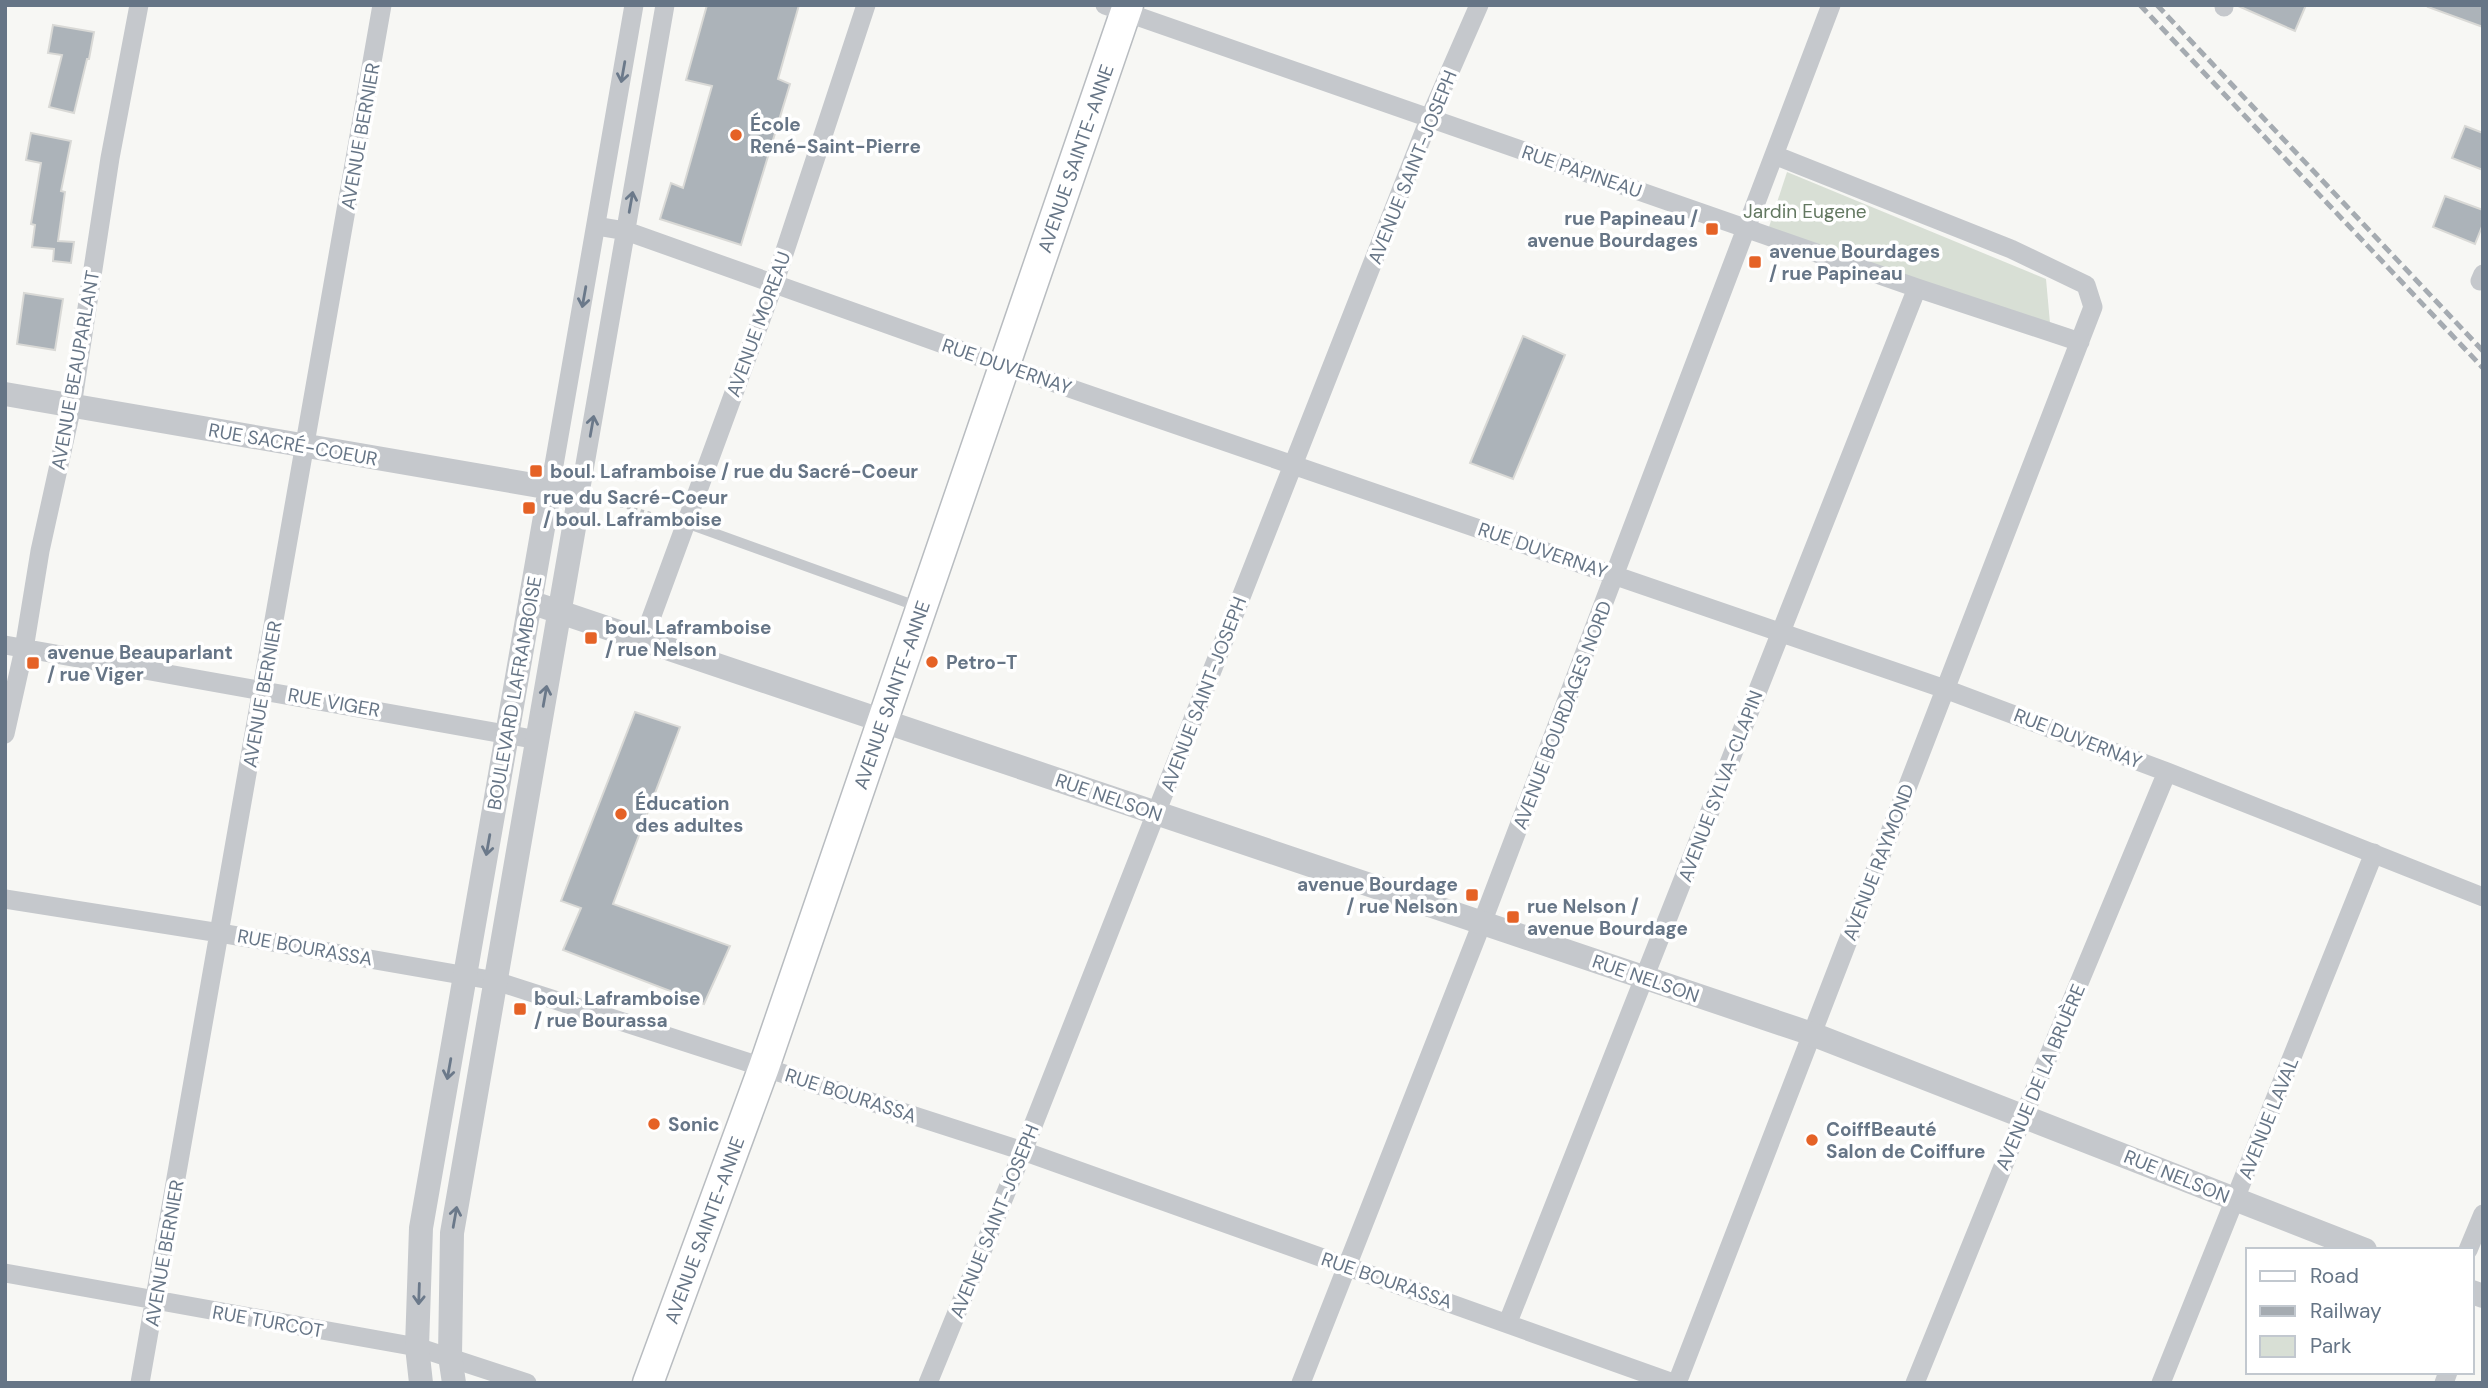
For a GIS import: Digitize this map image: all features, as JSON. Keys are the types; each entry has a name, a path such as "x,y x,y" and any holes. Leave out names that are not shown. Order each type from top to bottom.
{"main road":[{"name":"AVENUE SAINTE-ANNE","path":"648,1383 764,1066 1002,365 1119,7"}],"street":[{"name":"AVENUE BEAUPARLANT","path":"5,734 14,647 40,551 72,406 110,158 139,5"},
{"name":"AVENUE BERNIER","path":"140,1383 382,5"},
{"name":"BOULEVARD LAFRAMBOISE","path":"421,1383 416,1347 421,1228 634,5"},
{"name":"BOULEVARD LAFRAMBOISE","path":"454,1383 450,1356 453,1233 560,612 587,496 626,231 665,5"},
{"name":"AVENUE MOREAU","path":"643,640 774,284 866,5"},
{"name":"AVENUE SAINT-JOSEPH","path":"928,1383 1023,1151 1430,117 1479,5"},
{"name":"AVENUE BOURDAGES NORD","path":"1301,1383 1482,923 1831,5"},
{"name":"RUE PAPINEAU","path":"1119,7 1747,229 2080,342"},
{"path":"1774,155 2011,248 2085,285 2093,307 2080,342"},
{"name":"RUE DUVERNAY","path":"596,226 626,231 1002,365 1945,689 2167,772 2483,897"},
{"name":"AVENUE SYLVA-CLAPIN","path":"1508,1322 1917,288"},
{"name":"AVENUE RAYMOND","path":"1675,1383 2080,342"},
{"name":"RUE SACRÉ-COEUR","path":"5,394 587,496"},
{"name":"RUE NELSON","path":"530,602 1812,1034 2360,1248"},
{"name":"RUE VIGER","path":"14,647 538,740"},
{"name":"AVENUE DE LA BRUÈRE","path":"1915,1383 2167,772"},
{"name":"AVENUE LAVAL","path":"2161,1383 2374,853"},
{"name":"RUE BOURASSA","path":"5,899 496,981 1023,1151 1675,1383"},
{"path":"2469,1248 2483,1214"},
{"name":"RUE TURCOT","path":"5,1273 416,1347 527,1383"}],"lane":[{"path":"686,523 920,607"}],"path":[{"path":"587,496 686,523"}],"green space":[{"name":"Jardin Eugene","path":"1787,172 2046,279 2050,323 1768,230"}],"building":[{"name":"École René-Saint-Pierre","path":"707,5 799,5 778,79 790,84 741,245 660,219 671,183 683,188 712,86 686,80"},
{"path":"2236,5 2306,5 2295,31"},
{"path":"2483,5 2483,27 2428,7"},
{"path":"53,25 94,32 74,113 49,107 62,55 48,53"},
{"path":"2465,126 2483,133 2483,170 2452,158"},
{"path":"31,133 71,141 61,191 65,192 58,241 74,242 71,263 53,261 54,249 32,247 35,225 31,224 41,163 26,160"},
{"path":"2445,196 2483,210 2483,224 2475,244 2433,227"},
{"path":"24,293 63,299 55,350 17,344"},
{"path":"1523,336 1565,355 1513,479 1470,463"},
{"name":"Éducation des adultes","path":"635,712 680,727 613,904 730,946 704,1004 563,950 581,908 561,901"}],"railway":[{"path":"2140,5 2483,368"},
{"path":"2157,5 2483,351"}],"place":[{"name":"École René-Saint-Pierre","path":"736,135"},
{"name":"rue Papineau / avenue Bourdages","path":"1712,229"},
{"name":"avenue Bourdages / rue Papineau","path":"1755,262"},
{"name":"boul. Laframboise / rue du Sacré-Coeur","path":"536,471"},
{"name":"rue du Sacré-Coeur / boul. Laframboise","path":"529,508"},
{"name":"boul. Laframboise / rue Nelson","path":"591,638"},
{"name":"Petro-T","path":"932,662"},
{"name":"avenue Beauparlant / rue Viger","path":"33,663"},
{"name":"Éducation des adultes","path":"621,814"},
{"name":"avenue Bourdage / rue Nelson","path":"1472,895"},
{"name":"rue Nelson / avenue Bourdage","path":"1513,917"},
{"name":"boul. Laframboise / rue Bourassa","path":"520,1009"},
{"name":"Sonic","path":"654,1124"},
{"name":"CoiffBeauté Salon de Coiffure","path":"1812,1140"}]}
